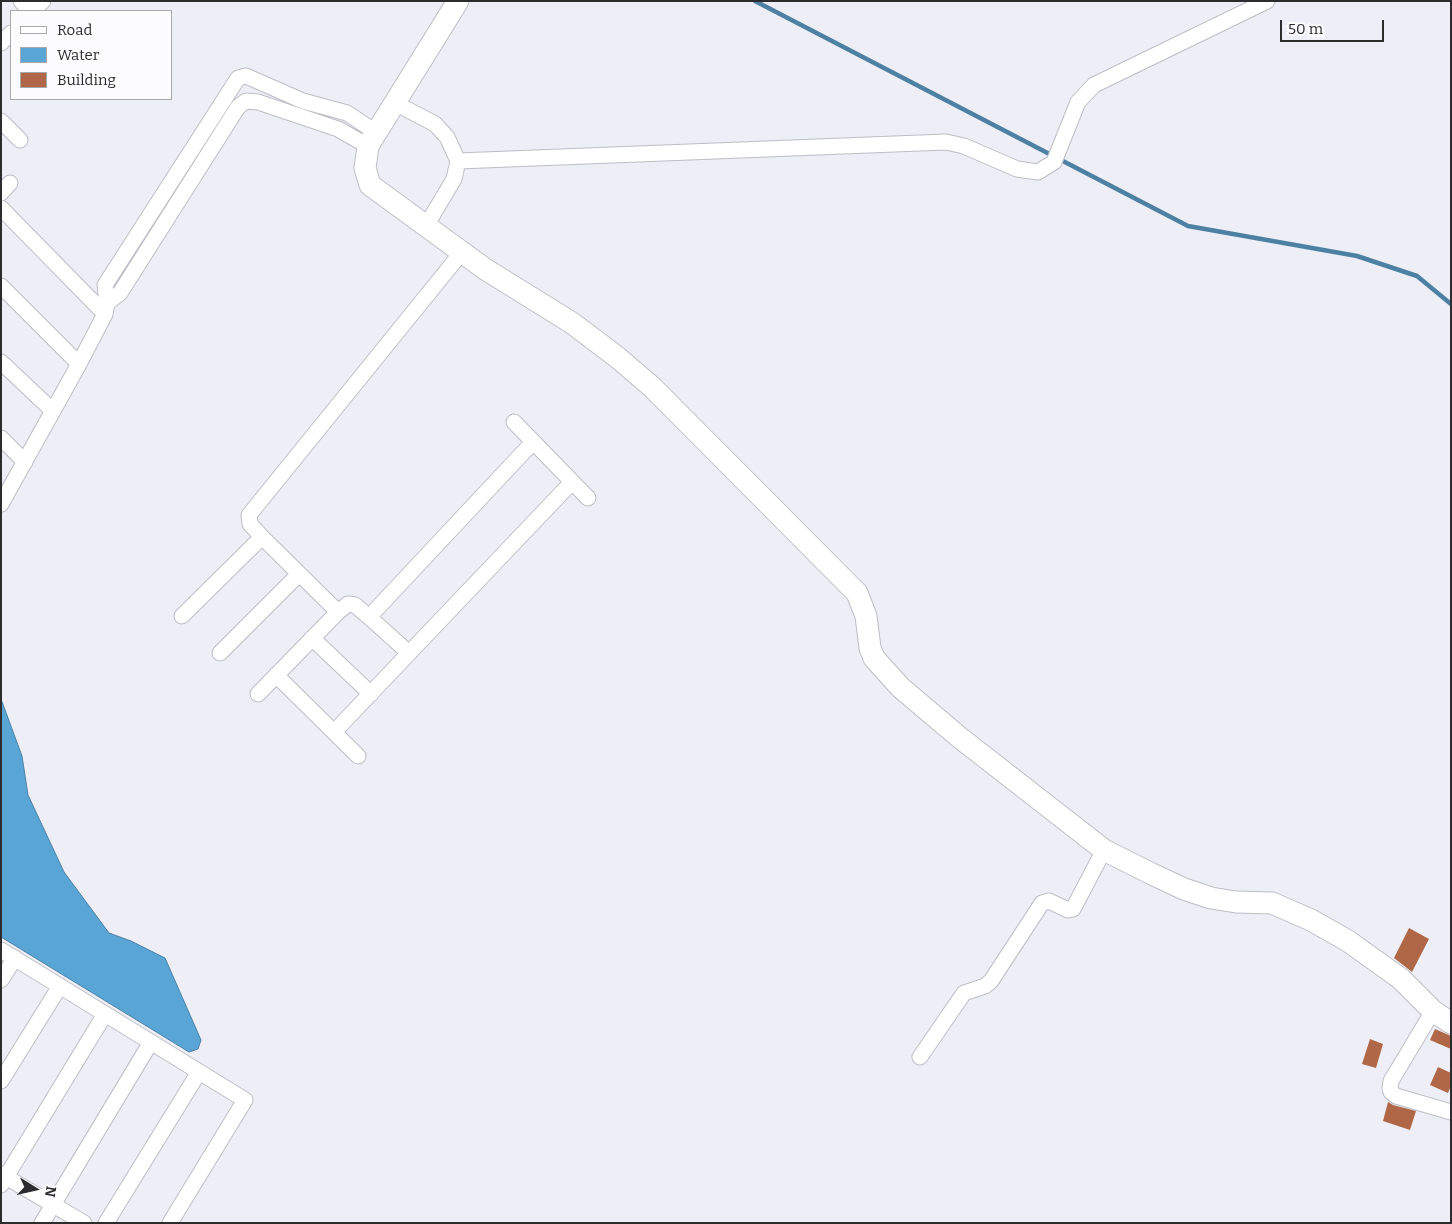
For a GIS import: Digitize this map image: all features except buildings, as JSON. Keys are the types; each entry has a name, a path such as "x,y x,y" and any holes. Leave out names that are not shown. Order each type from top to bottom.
{"street":[{"path":"21,1 31,10"},
{"path":"33,10 43,1"},
{"path":"458,1 372,139 364,168 370,185 462,252 572,323 617,357 652,387 857,593 866,616 870,648 874,658 900,687 959,738 1104,850 1152,874 1212,898 1236,902 1272,903 1302,916 1348,941 1386,967 1402,979 1433,1011 1451,1023"},
{"path":"458,161 946,142 964,146 1017,169 1038,172 1054,162 1078,102 1094,85 1267,1"},
{"path":"1,43 10,34"},
{"path":"106,308 106,285 238,78 246,76 303,101 347,114 372,139"},
{"path":"1,504 79,364 106,308 120,293 238,107 246,101 258,102 372,139"},
{"path":"396,103 435,124 447,137 458,161 454,179 426,226"},
{"path":"1,121 20,140"},
{"path":"1,208 106,308"},
{"path":"338,612 250,524 250,514 462,252"},
{"path":"1,286 79,364"},
{"path":"1,362 53,411"},
{"path":"514,422 588,498"},
{"path":"1,438 25,462"},
{"path":"368,616 533,442"},
{"path":"334,732 572,482"},
{"path":"182,616 262,537"},
{"path":"220,653 299,574"},
{"path":"258,694 348,604 352,604 368,616 409,653"},
{"path":"312,638 371,694"},
{"path":"276,675 358,756"},
{"path":"920,1057 964,993 985,986 991,981 1042,903 1049,901 1068,910 1073,909 1104,850"},
{"path":"1,950 245,1100 170,1223"},
{"path":"1,980 15,958"},
{"path":"1,1081 60,986"},
{"path":"1433,1011 1391,1081 1390,1088 1392,1094 1396,1096 1451,1112"},
{"path":"84,1223 53,1204 3,1178 105,1014"},
{"path":"42,1223 151,1042"},
{"path":"106,1223 199,1072"}],"water":[{"path":"1,699 22,756 28,795 64,872 109,933 131,941 165,958 201,1040 198,1049 189,1052 1,937"}],"waterway":[{"path":"755,1 1188,226 1357,256 1417,276 1451,304"}]}
